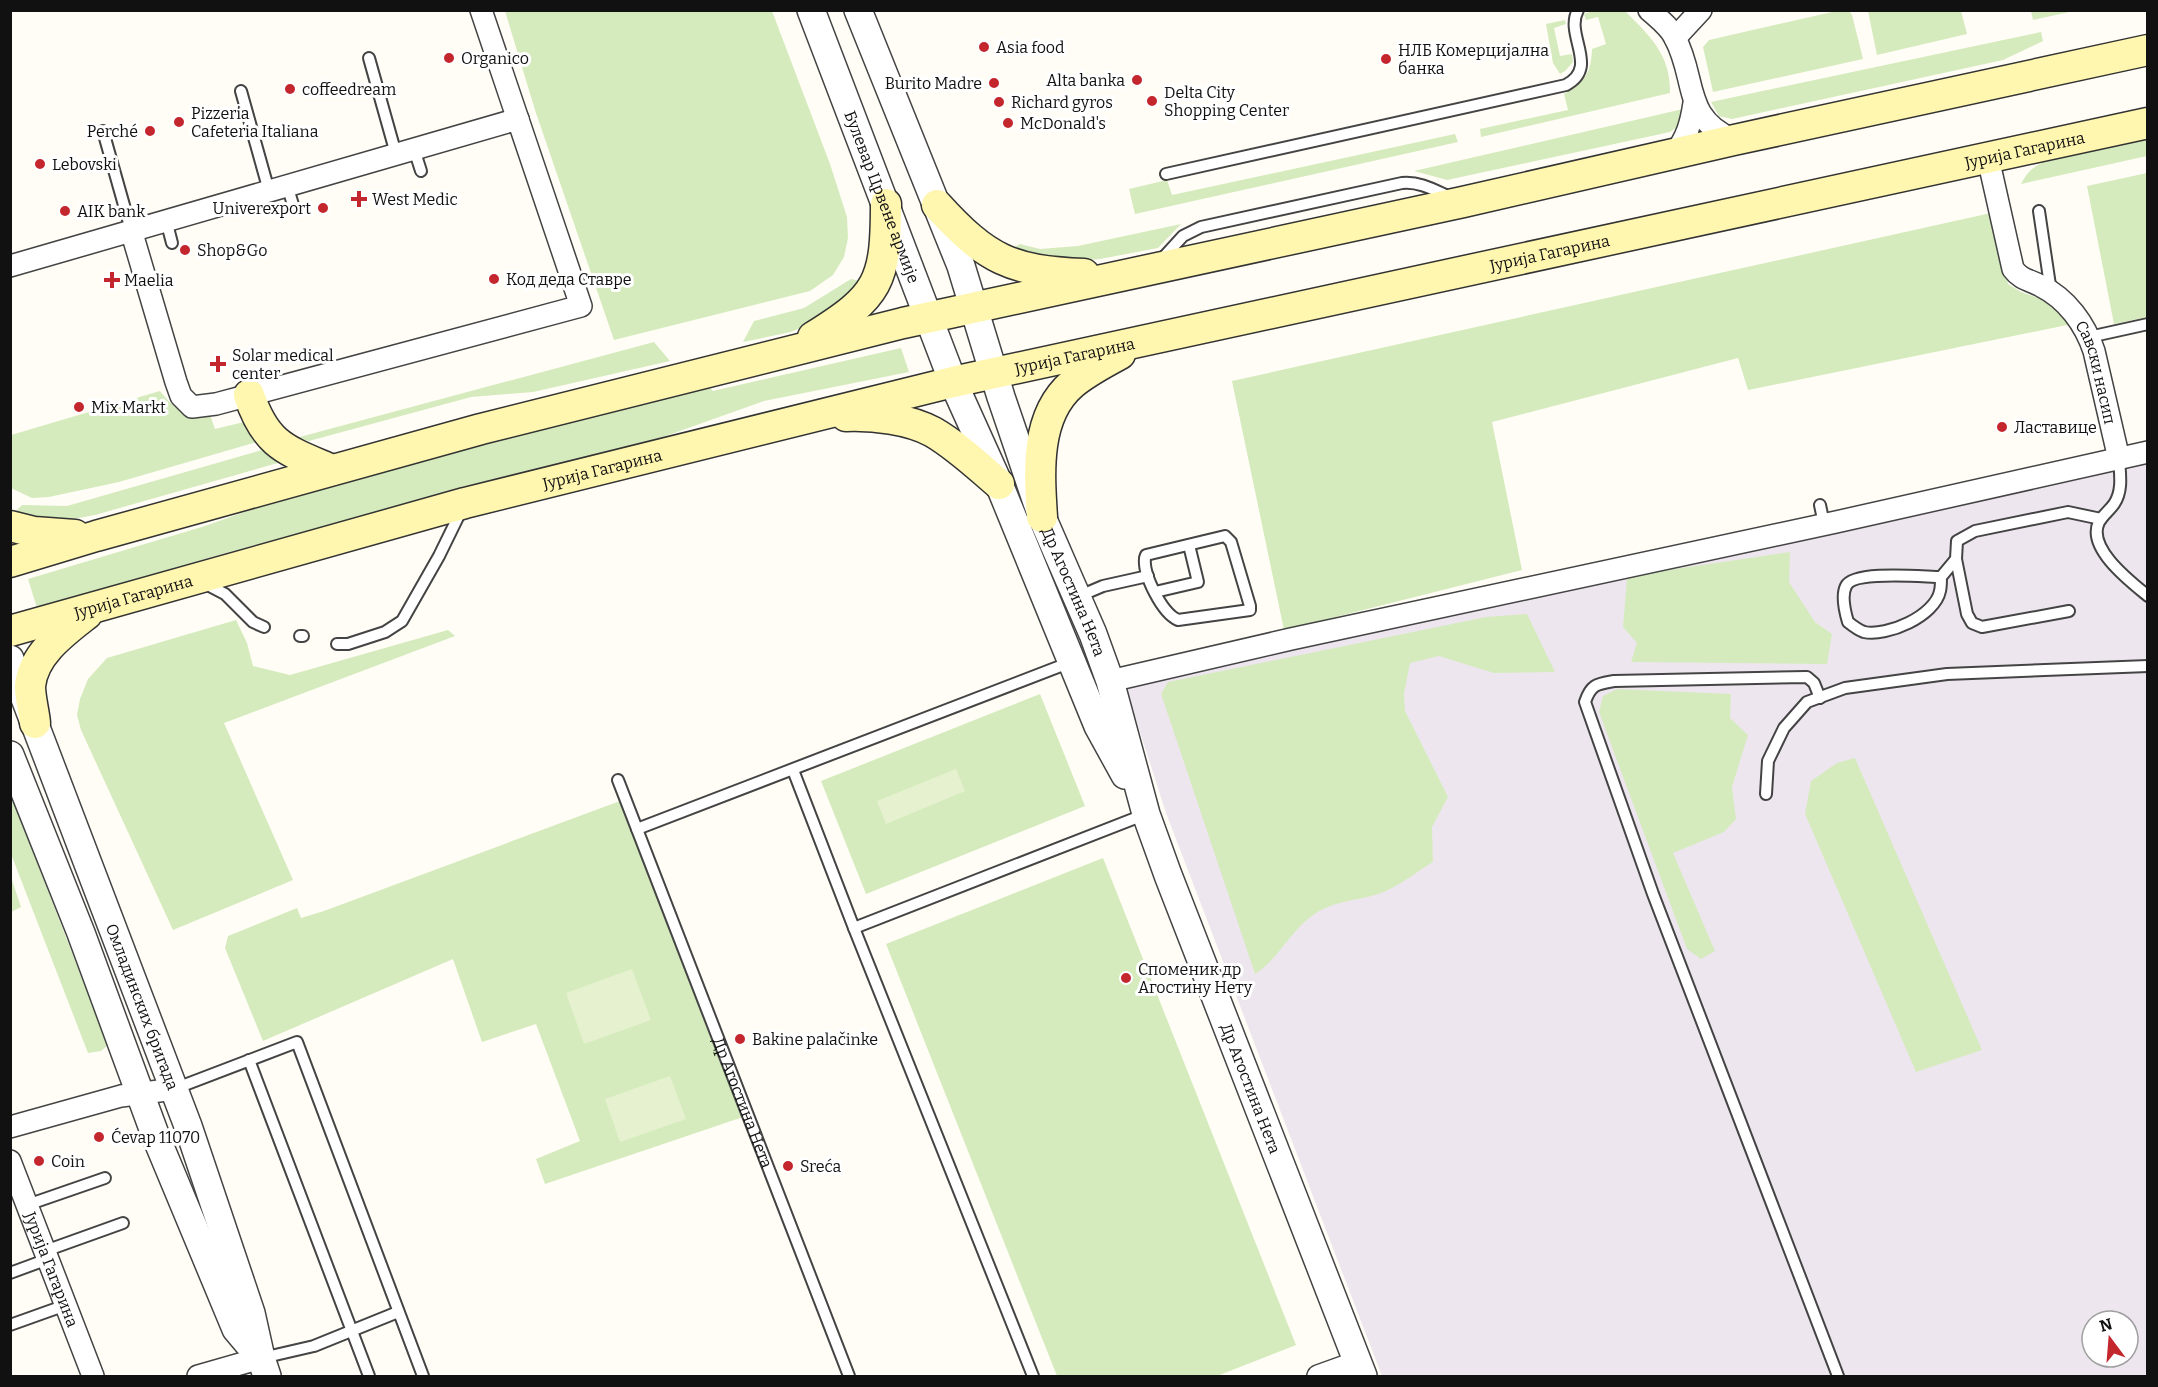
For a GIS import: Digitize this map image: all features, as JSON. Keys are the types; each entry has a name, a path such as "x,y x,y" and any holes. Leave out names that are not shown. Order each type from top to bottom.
{"main road":[{"path":"10,562 491,426 786,351 928,317 975,309 2148,50"},
{"name":"Јурија Гагарина","path":"10,631 465,503 953,382 2148,123"},
{"path":"786,351 839,321 871,292 879,276 884,252 886,204"},
{"path":"937,205 950,220 986,252 1011,264 1026,269 1054,273 1139,273"},
{"path":"1041,516 1041,452 1047,422 1055,404 1071,384 1144,340"},
{"path":"249,395 261,426 275,442 333,470"},
{"path":"807,418 851,416 901,422 921,427 948,442 999,484"},
{"path":"10,526 56,535 96,536"},
{"path":"35,723 30,688 41,656 96,606"}],"street":[{"path":"131,231 176,382 185,402 192,406 204,407 580,306 481,10"},
{"name":"Булевар Црвене армије","path":"811,10 953,382"},
{"path":"858,10 937,205 975,309 993,373"},
{"path":"1649,10 1676,38 1694,103 1707,122 1719,134 1734,140"},
{"path":"1676,38 1701,10"},
{"path":"1674,154 1690,128 1694,103"},
{"path":"10,266 518,119"},
{"name":"Савски насип","path":"1988,158 2013,269 2020,277 2051,292 2072,310 2089,337 2100,372 2119,459"},
{"name":"Др Агостина Нета","path":"993,373 1041,516 1093,634 1110,681 1146,814 1360,1369 1318,1377"},
{"name":"Др Агостина Нета","path":"953,382 999,484 1098,726 1146,814"},
{"path":"1110,681 1822,515 2148,452"},
{"name":"Омладинских бригада","path":"10,659 174,1089 251,1313 264,1367"},
{"name":"Омладинских бригада","path":"10,755 81,933 139,1093 236,1329 264,1367"},
{"path":"10,1127 121,1096 174,1089"},
{"name":"Јурија Гагарина","path":"10,1161 93,1377"},
{"path":"198,1377 264,1367"}],"lane":[{"path":"1166,174 1566,85 1580,74 1581,58 1574,21 1578,10"},
{"path":"369,58 405,152 421,171"},
{"path":"241,91 278,188 294,208"},
{"path":"103,131 131,231"},
{"path":"2039,211 2051,292"},
{"path":"166,220 172,243"},
{"path":"2089,337 2148,324"},
{"name":"Савски насип","path":"2101,519 2119,495 2119,459"},
{"path":"337,644 348,644 385,632 393,629 402,621 439,556 465,503"},
{"path":"2069,611 1982,627 1972,623 1967,614 1956,560 1957,541 1975,531 2068,512 2101,519 2097,531 2103,550 2111,562 2148,596"},
{"path":"1225,536 1229,539 1250,610 1178,620 1170,617 1161,605 1144,561 1146,555 1189,545 1225,536"},
{"path":"1155,592 1198,582 1189,545"},
{"path":"1941,577 1873,576 1854,579 1847,584 1845,590 1844,610 1848,622 1866,632 1903,626 1917,618 1934,604 1940,591 1941,577 1956,560"},
{"path":"1077,597 1103,586 1148,576"},
{"path":"193,578 225,594 253,622 264,627"},
{"name":"Др Агостина Нета","path":"637,829 1072,662"},
{"path":"1766,794 1768,761 1784,728 1807,702 1845,688 1947,674 2148,666"},
{"path":"1820,698 1814,683 1807,677 1614,681 1598,683 1589,691 1585,702 1661,914 1838,1377"},
{"path":"793,770 1033,1377"},
{"name":"Др Агостина Нета","path":"618,780 849,1377"},
{"path":"854,928 1146,814"},
{"path":"174,1089 297,1042 423,1377"},
{"path":"249,1060 369,1377"},
{"path":"27,1205 105,1178"},
{"path":"10,1273 123,1223"},
{"path":"10,1325 66,1305"},
{"path":"264,1367 398,1312"}],"shaded area":[{"path":"2147,452 2147,1376 1382,1376 1166,813 1123,679"}],"green space":[{"path":"1595,10 1625,11 1643,29 1663,57 1667,68 1670,93 1481,137 1480,129 1568,110 1564,94 1586,76 1592,49 1606,44 1598,17 1586,20 1584,14"},
{"path":"1841,10 1850,12 1852,15 1863,59 1713,92 1703,47 1709,40"},
{"path":"2031,10 2074,11 2033,20"},
{"path":"505,11 772,11 830,164 847,217 848,238 844,257 833,275 810,291 614,340 535,110"},
{"path":"1868,11 1961,11 1967,34 1877,55"},
{"path":"1565,20 1566,24 1554,28 1560,56 1572,54 1573,62 1560,74 1553,63 1546,24"},
{"path":"2041,32 2043,41 2003,60 1732,119 1719,116 1711,102"},
{"path":"1683,109 1677,127 1670,132 1447,180 1414,171"},
{"path":"1455,134 1458,142 1135,214 1129,189 1167,180 1172,195"},
{"path":"2147,136 2147,156 2021,184 2031,170 2063,154"},
{"path":"2147,173 2147,317 2114,324 2087,186"},
{"path":"1991,213 2008,284 2021,292 2059,305 2072,324 1748,390 1738,358 1492,422 1522,570 1284,630 1232,381"},
{"path":"1181,224 1158,248 1100,259 1063,263 1012,254 1016,246 1020,244 1040,249 1078,246"},
{"path":"851,279 860,281 857,289 824,317 791,332 743,342 754,321 804,308"},
{"path":"654,342 670,361 533,392 471,397 309,441 296,438"},
{"path":"901,348 909,372 764,401 663,437 230,552 37,608 28,579 205,526 304,491 708,386 713,391"},
{"path":"160,391 176,408 182,411 210,415 215,429 248,421 264,440 119,482 49,497 32,498 11,488 11,435"},
{"path":"269,448 292,459 95,515 52,523 11,516 22,505 67,506"},
{"path":"1790,552 1789,582 1815,622 1832,634 1827,664 1631,662 1637,643 1623,627 1627,579 1668,570"},
{"path":"1527,614 1555,672 1494,673 1439,656 1410,663 1404,694 1405,711 1448,797 1432,827 1433,862 1386,891 1333,905 1316,913 1299,927 1271,960 1255,974 1161,694 1168,682 1486,617"},
{"path":"236,620 247,643 253,666 290,675 448,630 455,636 224,723 293,880 173,930 81,730 77,715 80,699 88,679 107,658"},
{"path":"1617,689 1731,694 1730,718 1748,735 1732,787 1736,819 1724,832 1673,853 1715,951 1701,959 1687,949 1599,712 1603,696"},
{"path":"1040,694 1085,806 866,894 821,781"},
{"path":"1855,758 1982,1050 1916,1072 1805,814 1811,781 1837,763"},
{"path":"956,769 965,791 886,824 877,801"},
{"path":"11,796 108,1045 101,1051 88,1053 11,854"},
{"path":"620,801 743,1117 545,1184 536,1159 580,1141 536,1024 482,1042 453,959 263,1041 225,948 228,936 297,908 301,918 324,911"},
{"path":"1103,858 1296,1345 1217,1376 1057,1376 886,944"},
{"path":"11,877 21,907 10,912"},
{"path":"632,969 651,1020 584,1044 566,993"},
{"path":"670,1076 686,1119 620,1142 605,1099"}],"place":[{"name":"Asia food","path":"984,47"},
{"name":"Organico","path":"449,58"},
{"name":"НЛБ Комерцијална банка","path":"1386,59"},
{"name":"Alta banka","path":"1137,80"},
{"name":"Burito Madre","path":"994,83"},
{"name":"coffeedream","path":"290,89"},
{"name":"Delta City Shopping Center","path":"1152,101"},
{"name":"Richard gyros","path":"999,102"},
{"name":"Pizzeria Cafeteria Italiana","path":"179,122"},
{"name":"McDonald's","path":"1008,123"},
{"name":"Perché","path":"150,131"},
{"name":"Lebovski","path":"40,164"},
{"name":"West Medic","path":"359,199"},
{"name":"Univerexport","path":"323,208"},
{"name":"AIK bank","path":"65,211"},
{"name":"Shop&Go","path":"185,250"},
{"name":"Код деда Ставре","path":"494,279"},
{"name":"Maelia","path":"112,280"},
{"name":"Solar medical center","path":"218,364"},
{"name":"Mix Markt","path":"79,407"},
{"name":"Ластавице","path":"2002,427"},
{"name":"Споменик др Агостину Нету","path":"1126,978"},
{"name":"Bakine palačinke","path":"740,1039"},
{"name":"Ćevap 11070","path":"99,1137"},
{"name":"Coin","path":"39,1161"},
{"name":"Sreća","path":"788,1166"}]}
